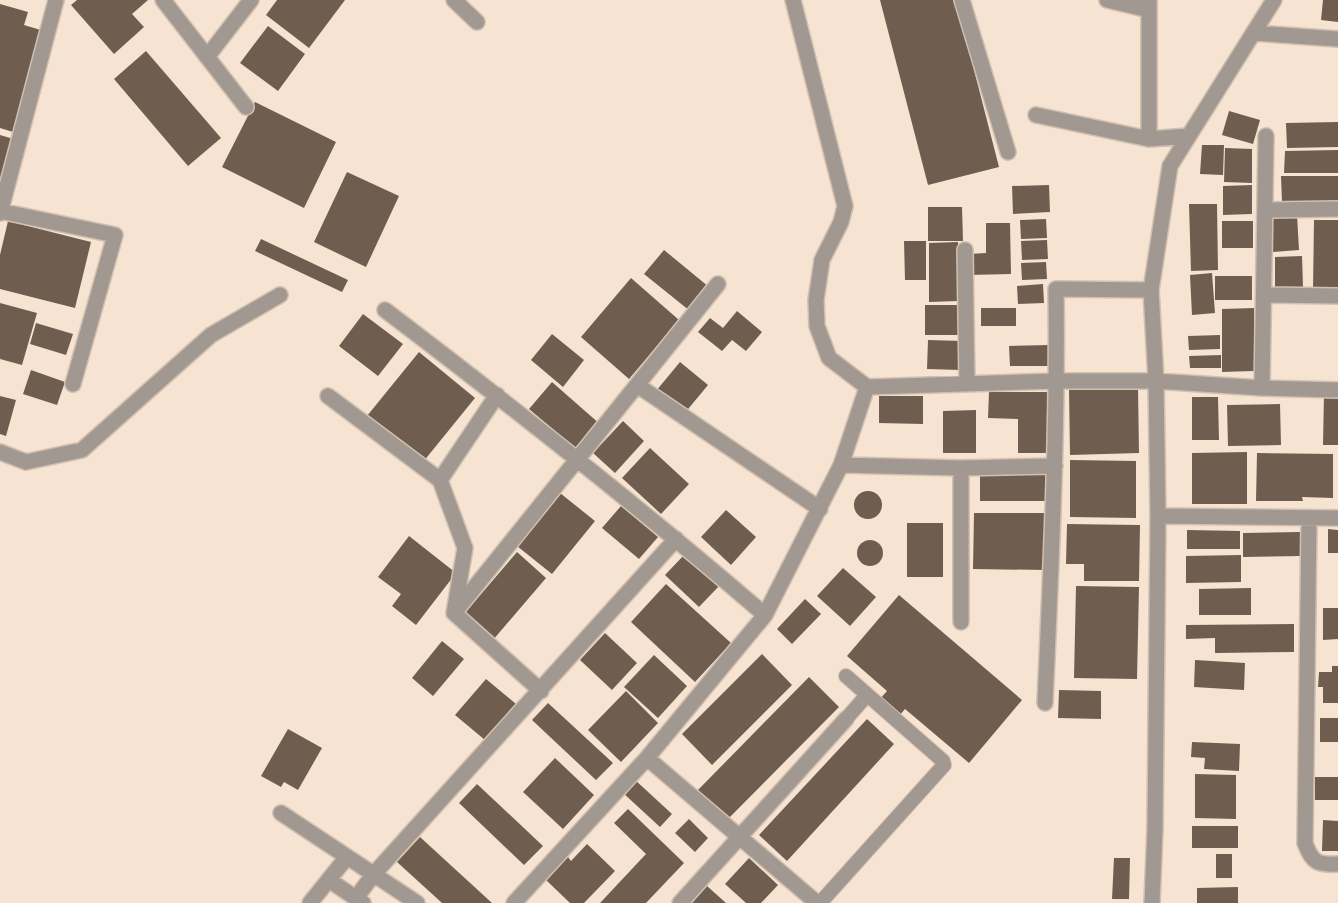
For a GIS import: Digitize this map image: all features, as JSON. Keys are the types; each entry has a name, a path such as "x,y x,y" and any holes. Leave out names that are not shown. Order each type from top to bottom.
{"street":[{"path":"56,0 0,212 115,235 73,384"},
{"path":"163,0 246,107"},
{"path":"207,57 250,0"},
{"path":"454,0 477,22"},
{"path":"793,0 845,206 841,222 822,260 816,300 817,326 829,358 867,387 1057,381 1156,381 1338,390"},
{"path":"962,0 1008,152"},
{"path":"1107,0 1149,5 1149,139"},
{"path":"1152,903 1155,830 1158,516 1156,381 1151,290 1170,166 1274,0"},
{"path":"1254,33 1338,39"},
{"path":"1036,115 1149,139 1188,136"},
{"path":"1262,388 1266,136"},
{"path":"1266,210 1338,209"},
{"path":"965,250 967,384"},
{"path":"454,613 718,284"},
{"path":"1045,704 1055,466 1056,290 1151,290"},
{"path":"0,452 26,462 82,450 211,335 280,295"},
{"path":"1264,295 1338,296"},
{"path":"385,310 497,395 676,539 765,615"},
{"path":"637,385 820,509"},
{"path":"514,903 647,758 765,615 842,465 867,387"},
{"path":"440,480 497,395"},
{"path":"328,396 440,480 465,548 454,613"},
{"path":"842,465 961,468 1055,466"},
{"path":"961,468 961,622"},
{"path":"1158,516 1338,518"},
{"path":"1309,518 1305,843 1309,856 1320,865 1338,864"},
{"path":"329,880 359,901 373,875 676,539"},
{"path":"454,613 541,691"},
{"path":"680,903 846,719"},
{"path":"647,758 818,903"},
{"path":"281,813 417,903"},
{"path":"310,903 347,857"}],"lane":[{"path":"818,903 944,765 943,761 846,676"},
{"path":"846,719 867,695"}],"building":[{"path":"77,0 148,0 132,14 144,27 114,54 71,5"},
{"path":"277,0 345,0 309,48 266,15"},
{"path":"880,0 956,0 999,167 928,185"},
{"path":"1323,0 1338,0 1338,22 1321,20"},
{"path":"0,4 28,12 24,25 44,31 13,132 0,128"},
{"path":"268,26 305,54 278,91 240,63"},
{"path":"146,51 221,138 188,166 114,79"},
{"path":"255,102 336,142 304,208 222,167"},
{"path":"1229,111 1260,120 1253,144 1222,135"},
{"path":"1338,122 1338,147 1287,148 1286,123"},
{"path":"0,135 17,140 0,192"},
{"path":"1202,145 1224,145 1223,175 1200,174"},
{"path":"1225,148 1252,149 1252,183 1224,182"},
{"path":"1338,150 1338,173 1284,173 1285,151"},
{"path":"347,172 399,196 366,267 314,242"},
{"path":"1281,176 1338,176 1338,201 1282,201"},
{"path":"1049,185 1050,212 1013,214 1012,186"},
{"path":"1252,185 1252,214 1223,215 1223,186"},
{"path":"1189,204 1217,204 1218,270 1191,271"},
{"path":"928,207 962,207 963,241 928,241"},
{"path":"1297,215 1299,250 1273,252 1271,217"},
{"path":"1046,219 1047,238 1021,239 1020,220"},
{"path":"1314,220 1338,220 1338,291 1313,290"},
{"path":"8,221 91,242 75,308 0,289 0,255"},
{"path":"1222,221 1253,221 1253,248 1222,248"},
{"path":"986,223 1010,223 1011,274 968,275 969,254 986,253"},
{"path":"261,239 348,280 342,292 255,251"},
{"path":"1047,240 1048,259 1022,260 1021,241"},
{"path":"904,241 926,241 926,280 905,280"},
{"path":"958,242 959,301 929,302 929,243"},
{"path":"664,250 709,287 690,311 644,274"},
{"path":"1302,256 1303,287 1275,288 1275,257"},
{"path":"1046,262 1047,279 1022,280 1021,263"},
{"path":"1212,273 1215,313 1192,315 1190,275"},
{"path":"1215,276 1252,276 1252,300 1215,300"},
{"path":"631,278 679,320 629,379 581,337"},
{"path":"1043,284 1044,303 1018,304 1017,286"},
{"path":"0,303 37,313 22,365 0,359"},
{"path":"925,305 961,305 961,335 925,335"},
{"path":"981,308 1016,308 1016,326 981,326"},
{"path":"1254,308 1254,371 1222,372 1222,309"},
{"path":"737,311 762,332 746,351 732,340 722,351 698,332 710,318 723,328"},
{"path":"363,314 403,344 378,376 339,346"},
{"path":"36,323 73,334 66,355 30,344"},
{"path":"552,334 584,360 563,387 531,360"},
{"path":"1220,335 1220,349 1189,350 1188,336"},
{"path":"928,340 962,341 961,370 927,369"},
{"path":"1048,345 1048,366 1010,366 1009,346"},
{"path":"419,352 475,398 423,462 367,416"},
{"path":"1221,355 1221,368 1190,368 1189,356"},
{"path":"680,362 708,385 684,414 656,391"},
{"path":"31,370 65,382 57,405 23,394"},
{"path":"552,382 601,425 579,451 529,409"},
{"path":"1138,388 1139,453 1070,455 1069,390"},
{"path":"989,392 1051,392 1051,453 1018,453 1018,419 988,418"},
{"path":"1324,393 1338,394 1338,445 1323,445"},
{"path":"0,396 16,400 6,436 0,434"},
{"path":"879,396 923,396 923,424 879,423"},
{"path":"1192,397 1218,397 1219,440 1192,440"},
{"path":"1280,404 1281,445 1228,446 1227,405"},
{"path":"976,410 976,453 943,453 943,411"},
{"path":"623,421 644,441 615,473 593,453"},
{"path":"650,448 689,484 661,514 622,478"},
{"path":"1247,452 1247,504 1192,504 1192,453"},
{"path":"1257,453 1333,454 1333,498 1302,497 1303,501 1256,501"},
{"path":"1070,460 1136,461 1136,518 1070,517"},
{"path":"980,471 1046,471 1046,501 980,501"},
{"path":"868,491 878,495 882,505 878,515 868,519 858,515 854,505 858,495"},
{"path":"560,493 595,521 552,574 517,546"},
{"path":"621,506 658,537 639,559 602,528"},
{"path":"726,510 756,537 731,565 701,537"},
{"path":"974,513 1046,513 1045,570 973,569"},
{"path":"907,523 943,523 943,577 907,577"},
{"path":"1067,524 1140,525 1139,581 1084,581 1084,564 1066,564"},
{"path":"1328,529 1338,530 1338,553 1328,553"},
{"path":"1187,530 1240,531 1240,549 1187,549"},
{"path":"1301,532 1301,556 1243,557 1243,533"},
{"path":"409,536 456,573 416,625 392,606 401,594 378,577"},
{"path":"870,540 879,544 883,553 879,562 870,566 861,562 857,553 861,544"},
{"path":"517,552 546,578 493,640 464,614"},
{"path":"685,554 719,586 699,607 665,575"},
{"path":"1241,555 1241,582 1186,583 1186,556"},
{"path":"843,568 876,597 850,626 817,596"},
{"path":"666,584 731,643 695,682 631,622"},
{"path":"1076,586 1139,587 1137,679 1074,678"},
{"path":"1251,588 1251,615 1199,615 1199,589"},
{"path":"899,595 1022,700 969,763 905,709 899,716 879,700 887,691 847,656"},
{"path":"805,599 821,614 792,644 777,629"},
{"path":"1323,608 1338,608 1338,639 1323,640"},
{"path":"1294,624 1294,652 1215,653 1215,638 1186,639 1186,625"},
{"path":"605,633 637,663 612,690 580,660"},
{"path":"442,641 464,659 433,696 412,678"},
{"path":"762,654 792,685 712,765 682,734"},
{"path":"654,655 687,686 658,718 624,687"},
{"path":"1195,660 1245,663 1244,690 1194,687"},
{"path":"1332,666 1338,666 1338,703 1323,703 1323,687 1318,687 1319,672 1332,672"},
{"path":"809,677 839,707 727,820 697,791"},
{"path":"486,679 516,704 485,740 455,715"},
{"path":"1059,690 1101,691 1101,719 1058,718"},
{"path":"626,691 658,723 621,762 588,730"},
{"path":"548,703 613,763 596,780 532,720"},
{"path":"1320,718 1338,718 1338,742 1320,742"},
{"path":"867,719 894,744 787,861 759,835"},
{"path":"288,729 322,748 298,790 284,782 281,787 261,776"},
{"path":"1192,742 1240,744 1239,771 1204,769 1205,758 1191,757"},
{"path":"555,758 594,795 563,829 523,792"},
{"path":"1195,774 1236,775 1236,819 1195,818"},
{"path":"1315,777 1338,777 1338,800 1315,800"},
{"path":"634,779 672,814 660,827 622,792"},
{"path":"477,784 543,846 524,865 459,803"},
{"path":"628,809 684,863 646,903 600,903 646,854 614,823"},
{"path":"689,819 708,838 695,852 675,833"},
{"path":"1323,820 1338,821 1338,851 1322,851"},
{"path":"1192,826 1238,826 1238,848 1192,848"},
{"path":"420,837 492,903 442,903 397,862"},
{"path":"587,844 615,871 584,903 570,903 546,880 568,857 571,861"},
{"path":"1216,854 1232,854 1232,878 1216,878"},
{"path":"749,858 778,885 761,903 746,903 725,884"},
{"path":"1114,858 1130,858 1129,899 1112,899"},
{"path":"707,886 726,903 692,903"},
{"path":"1238,887 1238,903 1197,903 1197,888"}]}
